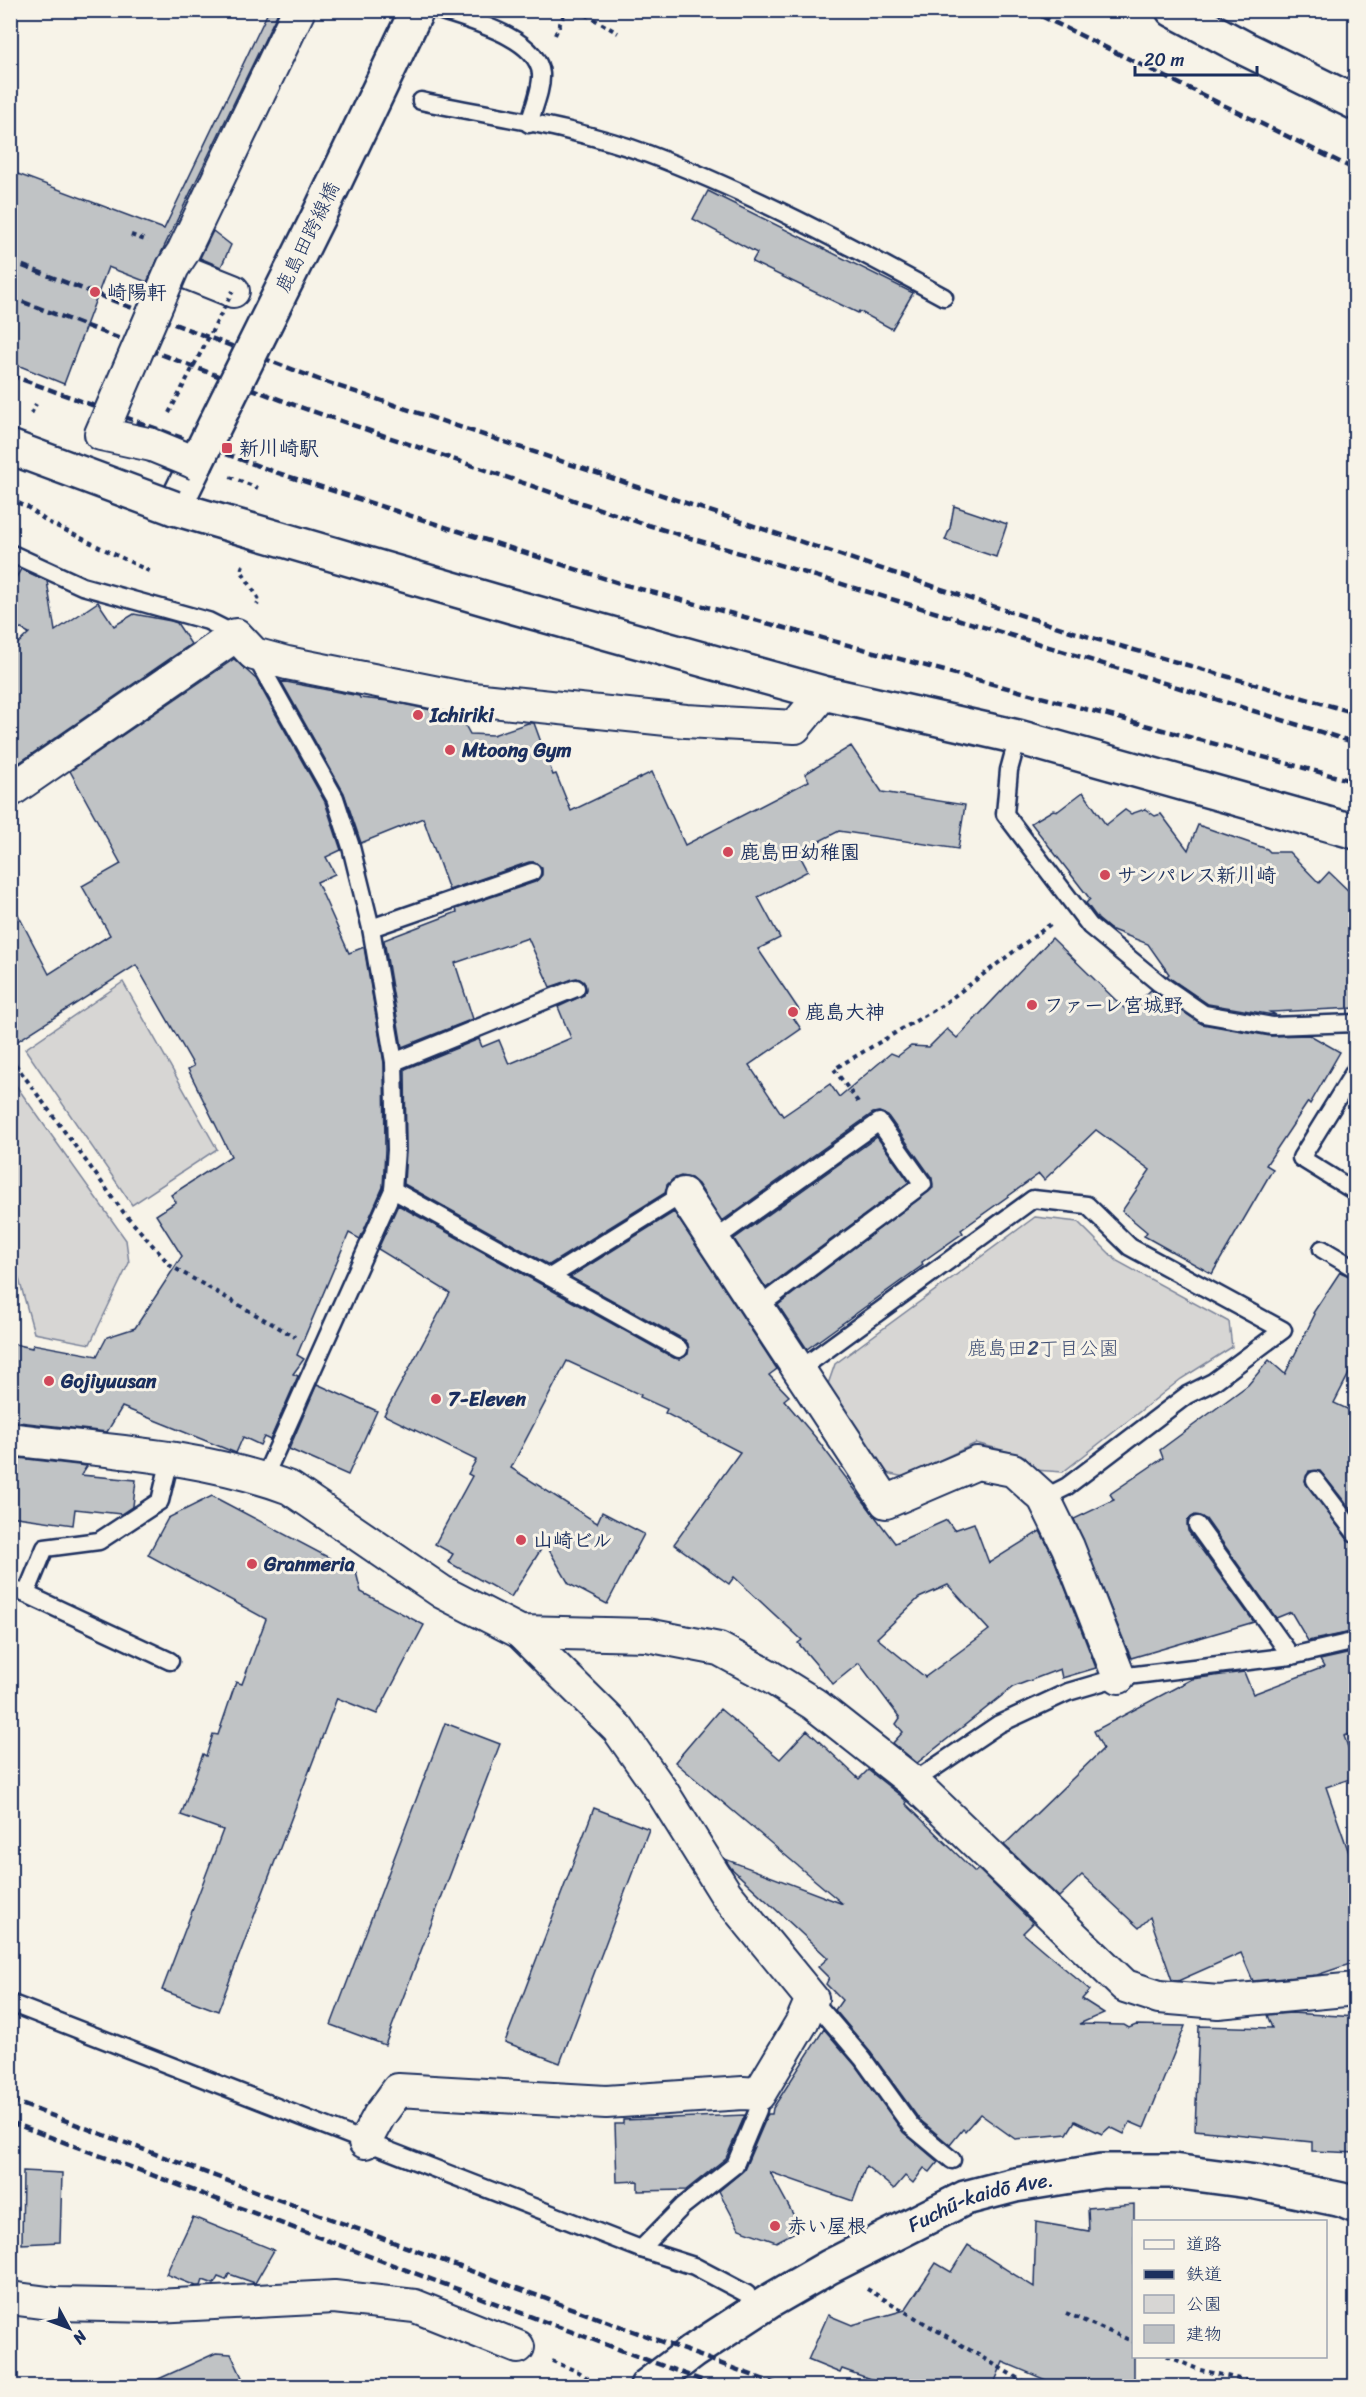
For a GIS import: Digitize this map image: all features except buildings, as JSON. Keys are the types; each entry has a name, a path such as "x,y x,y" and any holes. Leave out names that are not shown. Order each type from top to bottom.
{"main road":[{"name":"鹿島田跨線橋","path":"174,508 318,217 417,10"},
{"path":"1173,10 1356,103"},
{"path":"10,447 174,508 511,606 810,689 1018,737 1356,832"},
{"name":"Fuchū-kaidō Ave.","path":"647,2386 692,2352 770,2301 830,2267 965,2198 998,2189 1101,2171 1173,2171 1256,2182 1342,2200 1356,2206"}],"street":[{"path":"196,463 152,445 101,434 173,267 183,252 299,10"},
{"path":"173,267 233,291"},
{"path":"10,791 245,644 287,663 463,698 686,721 795,727 810,689"},
{"path":"683,1194 886,1502 977,1463 1013,1470 1044,1498 1068,1547 1119,1677"},
{"path":"10,1439 170,1459 264,1478 290,1488 442,1592 520,1632 618,1729 663,1793 726,1894 812,1999 802,2022 759,2094 743,2093 606,2102 398,2090 365,2142"},
{"path":"520,1632 647,1635 719,1649 769,1676 814,1704 913,1782 1125,1986 1159,1996 1218,2002 1356,1989"},
{"path":"10,2298 56,2304 156,2306 334,2297 415,2306 518,2348"}],"lane":[{"path":"439,10 488,27 521,44 538,61 541,76 529,124"},
{"path":"421,101 578,132 648,154 830,235 944,297"},
{"path":"10,553 82,586 208,621 245,644 335,798 351,847 372,928 394,1062 396,1150 393,1190 264,1478"},
{"path":"1018,737 1009,770 1005,814 1090,927 1159,983 1204,1014 1272,1026 1356,1023"},
{"path":"372,928 532,872"},
{"path":"394,1062 576,988"},
{"path":"1356,1069 1301,1158 1356,1192"},
{"path":"714,1240 879,1122 923,1184 758,1307"},
{"path":"393,1190 679,1349"},
{"path":"550,1277 683,1194"},
{"path":"799,1370 1033,1199 1087,1205 1130,1248 1283,1330 1213,1382 1187,1395 1066,1487 1044,1498"},
{"path":"1322,1249 1356,1269"},
{"path":"27,1594 45,1548 99,1541 160,1501 170,1459"},
{"path":"1315,1480 1356,1534"},
{"path":"1197,1525 1291,1656"},
{"path":"10,1588 170,1661"},
{"path":"913,1782 999,1724 1068,1692 1119,1677 1291,1656 1356,1641"},
{"path":"812,1999 863,2059 911,2126 952,2160"},
{"path":"10,2003 641,2249 694,2266 747,2294"},
{"path":"641,2249 683,2206 735,2165 758,2110 759,2094"}],"path":[{"path":"578,10 618,33"},
{"path":"152,445 233,291"},
{"path":"10,516 13,500 48,522"},
{"path":"875,1125 834,1069 941,1006 1074,907"},
{"path":"10,1057 124,1213 171,1266 321,1352"},
{"path":"857,2283 1017,2378 1035,2386"},
{"path":"1066,2313 1132,2341"},
{"path":"518,2348 579,2372 598,2386"},
{"path":"1172,2358 1200,2370 1270,2386"}],"green space":[{"path":"123,982 217,1149 132,1205 25,1049"},
{"path":"10,1077 126,1240 129,1263 90,1344 34,1333 11,1250"},
{"name":"鹿島田2丁目公園","path":"1035,1217 1078,1222 1117,1261 1229,1322 1232,1347 1181,1379 1063,1472 1034,1470 1024,1456 976,1443 904,1477 882,1472 827,1387 835,1364"}],"railway":[{"path":"1029,10 1356,170"},
{"path":"10,261 320,380 986,604 1099,640 1356,713"},
{"path":"10,297 297,406 641,523 1356,743"},
{"path":"10,375 275,472 622,584 1356,782"},
{"path":"10,2100 781,2386"},
{"path":"10,2122 717,2386"}],"place":[{"name":"崎陽軒","path":"95,292"},
{"name":"新川崎駅","path":"227,448"},
{"name":"Ichiriki","path":"418,715"},
{"name":"Mtoong Gym","path":"450,750"},
{"name":"鹿島田幼稚園","path":"728,852"},
{"name":"サンパレス新川崎","path":"1105,875"},
{"name":"ファーレ宮城野","path":"1032,1005"},
{"name":"鹿島大神","path":"793,1012"},
{"name":"Gojiyuusan","path":"49,1381"},
{"name":"7-Eleven","path":"436,1399"},
{"name":"山崎ビル","path":"521,1540"},
{"name":"Granmeria","path":"252,1564"},
{"name":"赤い屋根","path":"775,2226"}]}
